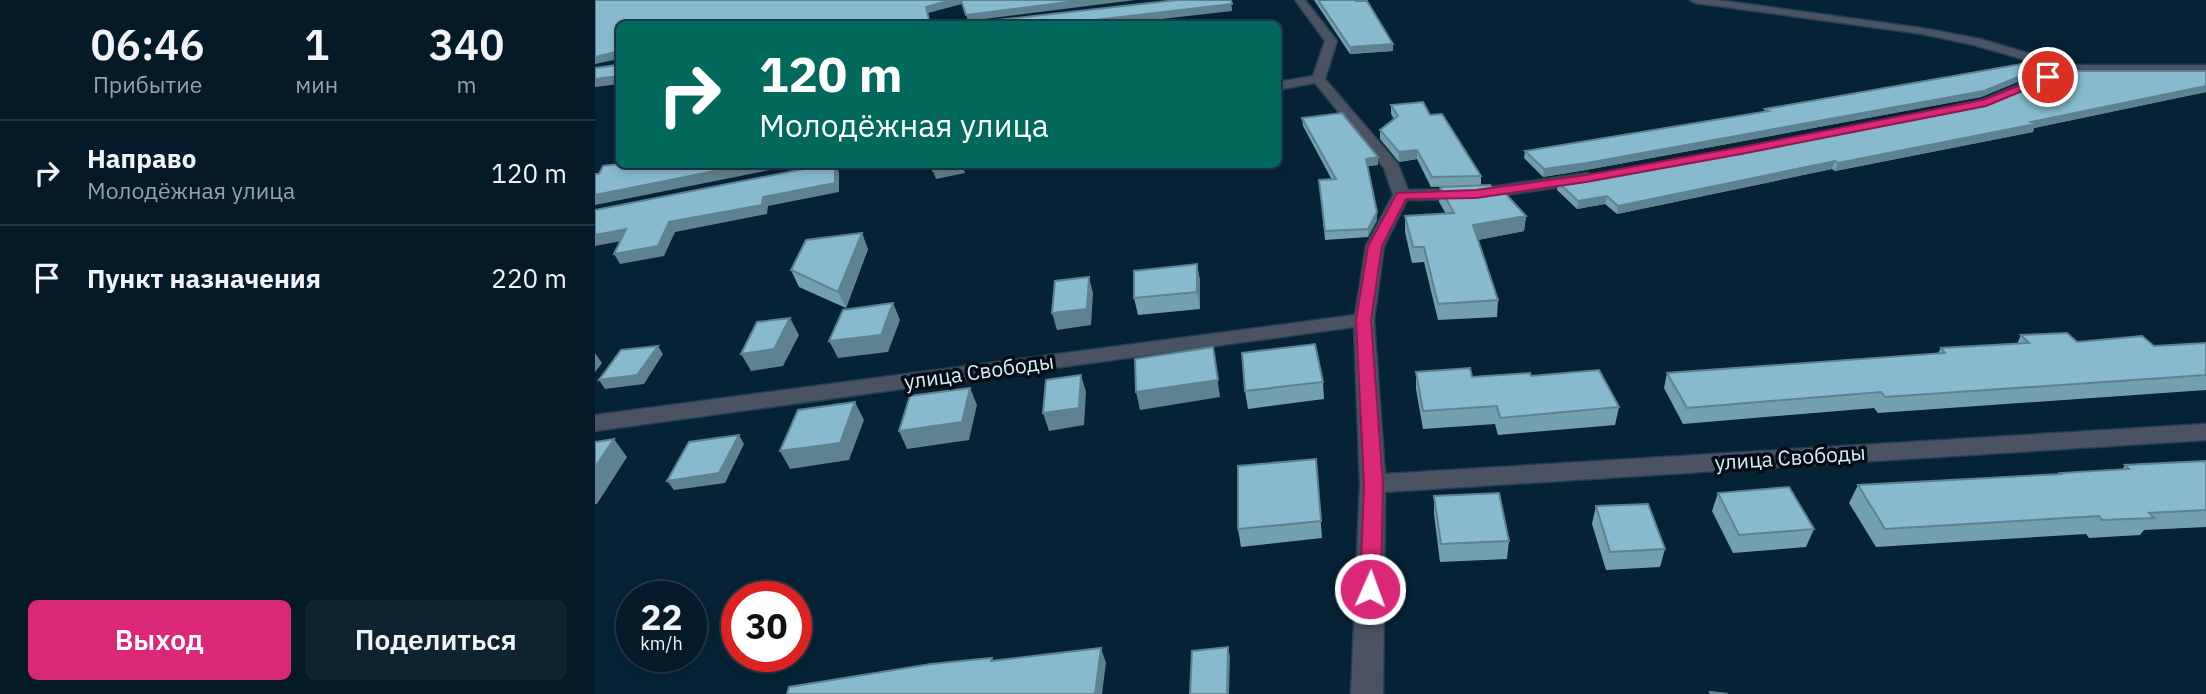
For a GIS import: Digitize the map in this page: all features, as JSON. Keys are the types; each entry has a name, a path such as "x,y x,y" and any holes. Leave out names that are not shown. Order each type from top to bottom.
{"street":[{"path":"1300,0 1331,41 1318,79"},
{"path":"1695,0 1922,31 1976,42 2069,69 2206,69"},
{"path":"1921,117 1986,103 2069,69"},
{"path":"1281,85 1318,79"},
{"path":"1318,79 1392,167 1401,195 1375,246 1364,320 1373,484 1367,694"},
{"path":"1401,195 1476,194 1599,176"},
{"name":"улица Свободы","path":"595,423 1364,320"},
{"name":"улица Свободы","path":"1373,484 2206,432"}],"building":[{"path":"595,0 951,0 926,7 929,21 616,21 616,53 595,57"},
{"path":"961,0 1084,0 966,15"},
{"path":"1177,0 1231,0 1232,4 1087,21 968,20 997,20"},
{"path":"1318,0 1367,1 1393,44 1350,47"},
{"path":"2033,62 2045,66 1984,91 1587,163 1544,169 1525,151 1769,111 1765,109"},
{"path":"616,65 616,76 595,79 595,68"},
{"path":"2068,71 2206,71 2206,86 2031,122 2036,124 1838,163 1835,161 1618,206 1607,196 1578,201 1558,182 1995,102"},
{"path":"1423,102 1430,115 1442,114 1481,176 1432,177 1417,150 1399,152 1380,130 1398,116 1391,105"},
{"path":"1342,113 1378,157 1366,159 1377,212 1368,229 1325,231 1319,180 1336,179 1302,118"},
{"path":"603,166 730,168 595,195 595,174 599,174"},
{"path":"809,168 835,168 835,183 763,197 762,205 669,222 658,246 614,254 626,229 595,235 595,210"},
{"path":"1490,185 1496,193 1504,192 1526,216 1473,225 1498,300 1438,304 1424,247 1413,247 1405,216 1454,213 1440,187"},
{"path":"862,233 838,292 791,270 806,240"},
{"path":"1197,264 1197,292 1134,298 1134,271"},
{"path":"1089,277 1087,309 1052,313 1055,281"},
{"path":"893,303 881,335 829,341 843,310"},
{"path":"790,318 774,349 741,354 757,322"},
{"path":"2067,333 2077,342 2142,336 2154,346 2206,343 2206,375 1885,397 1881,392 1687,408 1667,373 1945,353 1941,348 2029,343 2021,335"},
{"path":"1315,344 1323,382 1245,391 1242,353"},
{"path":"658,346 637,375 599,380 621,350"},
{"path":"1213,347 1218,380 1136,392 1135,359"},
{"path":"1470,368 1472,377 1530,373 1531,376 1599,370 1619,407 1500,418 1497,406 1423,411 1416,372"},
{"path":"1081,375 1079,408 1043,413 1046,380"},
{"path":"970,388 962,422 899,431 910,396"},
{"path":"855,402 840,443 780,451 798,410"},
{"path":"739,435 719,473 667,481 689,442"},
{"path":"614,439 595,467 595,442"},
{"path":"1316,459 1321,521 1238,529 1238,466"},
{"path":"2206,461 2206,510 2149,513 2154,518 2102,520 2099,516 1885,529 1858,485 2061,474 2129,469 2125,465"},
{"path":"1789,487 1814,529 1739,535 1718,493"},
{"path":"1499,493 1509,541 1441,544 1434,496"},
{"path":"1648,504 1665,549 1610,552 1596,506"},
{"path":"1228,647 1227,694 1190,694 1192,651"},
{"path":"1101,648 1095,694 787,694 789,687 931,664 992,658 991,661"}],"route":[{"path":"1370,589 1373,484 1364,320 1375,246 1401,195 1476,194 1586,178 1895,122 1986,103 2048,77"}]}
